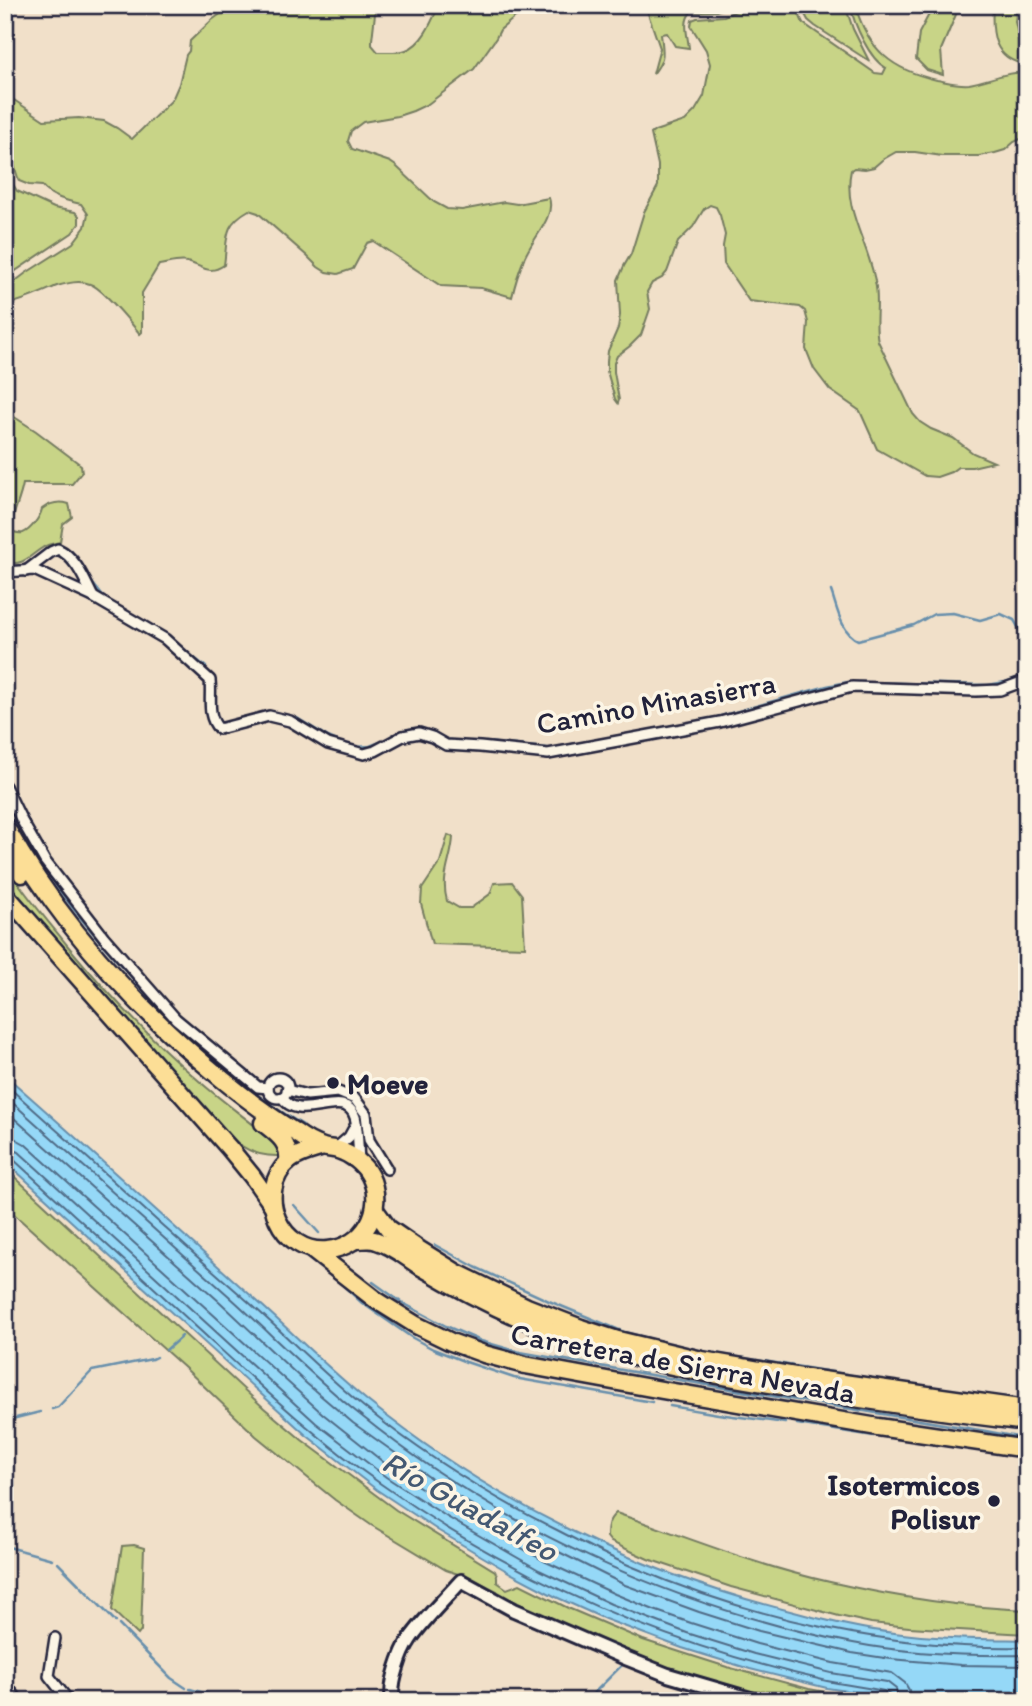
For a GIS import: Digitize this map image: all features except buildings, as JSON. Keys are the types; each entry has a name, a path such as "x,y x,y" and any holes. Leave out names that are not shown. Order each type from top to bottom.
{"highway":[{"path":"5,826 34,874 100,960 142,1006 189,1051 265,1113 297,1134 347,1153 359,1161 370,1175 376,1210 369,1226 341,1254 341,1265 349,1278"},
{"path":"5,849 66,933 120,996 179,1055 282,1138 289,1155 274,1190 272,1206"},
{"path":"5,894 230,1149 272,1206 276,1220 284,1232 296,1242 312,1250 328,1251 374,1239 470,1295 524,1320 606,1349 662,1365 891,1404 1027,1422"},
{"path":"230,1149 261,1175 284,1168 302,1153 329,1148"},
{"path":"376,1210 388,1228 457,1273 527,1307 618,1340 702,1360 801,1377 1027,1409"},
{"name":"Carretera de Sierra Nevada","path":"312,1250 376,1300 416,1325 484,1354 525,1365 878,1427 1027,1449"}],"street":[{"path":"26,571 51,552 58,549 66,552 93,597"},
{"name":"Camino Minasierra","path":"5,572 34,570 93,597 165,639 211,680 210,707 219,729 269,716 290,721 328,744 364,754 403,736 419,733 446,745 548,754 720,722 852,687 976,691 1000,690 1027,680"},
{"path":"5,786 45,861 106,939 176,1019 258,1087 268,1088"},
{"path":"268,1088 271,1081 279,1078 286,1083 284,1101 293,1107 303,1109 330,1104 346,1106 355,1117 359,1161"},
{"path":"268,1088 273,1096 285,1093 307,1095 338,1092 355,1099 366,1114 369,1140 387,1169"},
{"path":"329,1148 349,1138 355,1124"},
{"path":"393,1701 393,1679 408,1641 461,1581 514,1610 628,1659 668,1675 757,1701"},
{"path":"55,1638 49,1676 69,1701"},
{"path":"7,1686 19,1701"}],"green space":[{"path":"233,5 376,5 372,45 378,52 400,52 417,43 439,5 551,5 531,8 514,18 500,30 474,69 428,104 398,116 363,122 351,131 348,141 352,149 396,166 434,202 447,209 462,210 504,202 517,204 549,198 549,213 527,252 512,297 481,288 441,286 373,241 367,243 353,269 338,274 326,272 258,213 249,210 230,227 224,265 209,270 184,262 159,265 142,293 140,334 109,298 86,283 74,282 57,286 5,305 5,289 73,243 85,227 88,214 81,204 55,196 42,186 19,181 5,137 5,94 44,120 79,118 104,121 132,139 172,100 190,41"},
{"path":"645,5 736,5 716,11 691,12 686,25 689,48 675,46 667,33 661,34 663,55 653,74 660,48"},
{"path":"750,5 795,5 803,23 875,73 883,74 886,68 868,49 850,5 855,5 867,34 884,56 921,76 965,84 1012,73 1027,73 1027,136 1005,150 979,156 896,152 874,167 851,170 849,185 850,200 876,287 878,341 913,414 931,429 953,438 973,453 994,462 958,467 937,477 925,476 877,449 860,411 830,390 814,369 806,349 808,322 805,311 800,307 749,301 724,264 725,235 716,207 710,205 678,242 667,272 652,283 647,292 650,309 641,335 617,356 614,363 618,403 615,399 607,361 620,315 618,280 631,254 644,212 658,186 658,165 651,134 685,121 704,96 710,64 706,50 691,26 692,20 724,16"},
{"path":"800,5 845,5 853,29 869,61 815,26 808,20"},
{"path":"934,5 960,5 941,50 943,75 927,70 916,59 919,33"},
{"path":"993,5 1017,5 1015,22 1027,51 1027,65 1007,57 996,44"},
{"path":"5,160 17,191 54,208 75,212 79,216 79,224 72,233 5,278"},
{"path":"5,411 81,465 82,472 72,484 23,484 10,531 23,533 35,523 42,509 55,503 69,504 72,517 63,524 60,542 46,546 16,563 5,561"},
{"path":"448,835 453,837 445,884 447,901 459,908 471,908 490,894 494,883 512,882 522,895 525,947 432,944 421,904 422,889 440,862"},
{"path":"5,864 82,963 114,998 180,1064 281,1148 279,1156 250,1151 236,1142 215,1121 5,883"},
{"path":"5,1168 302,1440 396,1510 495,1571 497,1582 507,1589 520,1584 643,1640 727,1667 809,1689 874,1701 767,1701 706,1683 632,1657 496,1597 497,1591 446,1570 371,1525 335,1500 256,1436 186,1369 5,1206"},
{"path":"616,1513 749,1559 830,1582 928,1601 1027,1610 1027,1634 871,1623 731,1587 648,1559 611,1542 607,1537 608,1527"},
{"path":"122,1546 144,1548 141,1631 138,1635 112,1610"}],"water":[{"name":"Río Guadalfeo","path":"5,1075 352,1388 466,1472 570,1530 680,1577 737,1596 831,1622 881,1631 944,1638 1027,1640 1027,1701 913,1701 827,1688 750,1669 682,1648 605,1619 512,1574 439,1531 377,1490 306,1435 5,1161"}],"waterway":[{"path":"22,567 48,548 58,546"},
{"path":"64,547 75,557"},
{"path":"90,580 105,599"},
{"path":"831,591 847,632 858,640 914,625 934,614 953,613 980,620 1001,614 1014,620 1027,642"},
{"path":"179,646 206,667"},
{"path":"860,682 988,685 1027,675"},
{"path":"593,741 717,717 848,682"},
{"path":"297,718 346,745"},
{"path":"391,736 418,729 448,740 474,742"},
{"path":"356,747 380,742"},
{"path":"486,742 556,749"},
{"path":"8,802 32,848 75,911 169,1017"},
{"path":"5,908 157,1078"},
{"path":"179,1027 238,1080 303,1125"},
{"path":"294,1205 319,1233"},
{"path":"435,1245 475,1267 624,1332 700,1351 901,1383"},
{"path":"335,1278 362,1303 411,1337 466,1362 514,1378 652,1402"},
{"path":"373,1282 401,1302 446,1326 481,1341 520,1352 1027,1439"},
{"path":"166,1350 182,1336"},
{"path":"52,1409 58,1407 92,1371 156,1357"},
{"path":"911,1385 1027,1400"},
{"path":"670,1406 785,1423"},
{"path":"5,1422 40,1412"},
{"path":"797,1424 874,1436"},
{"path":"5,1546 52,1559"},
{"path":"58,1563 116,1622"},
{"path":"119,1625 171,1678 186,1688"},
{"path":"586,1701 623,1664"},
{"path":"190,1689 208,1694 217,1701"}],"place":[{"name":"Moeve","path":"333,1083"},
{"name":"Isotermicos Polisur","path":"994,1501"}]}
